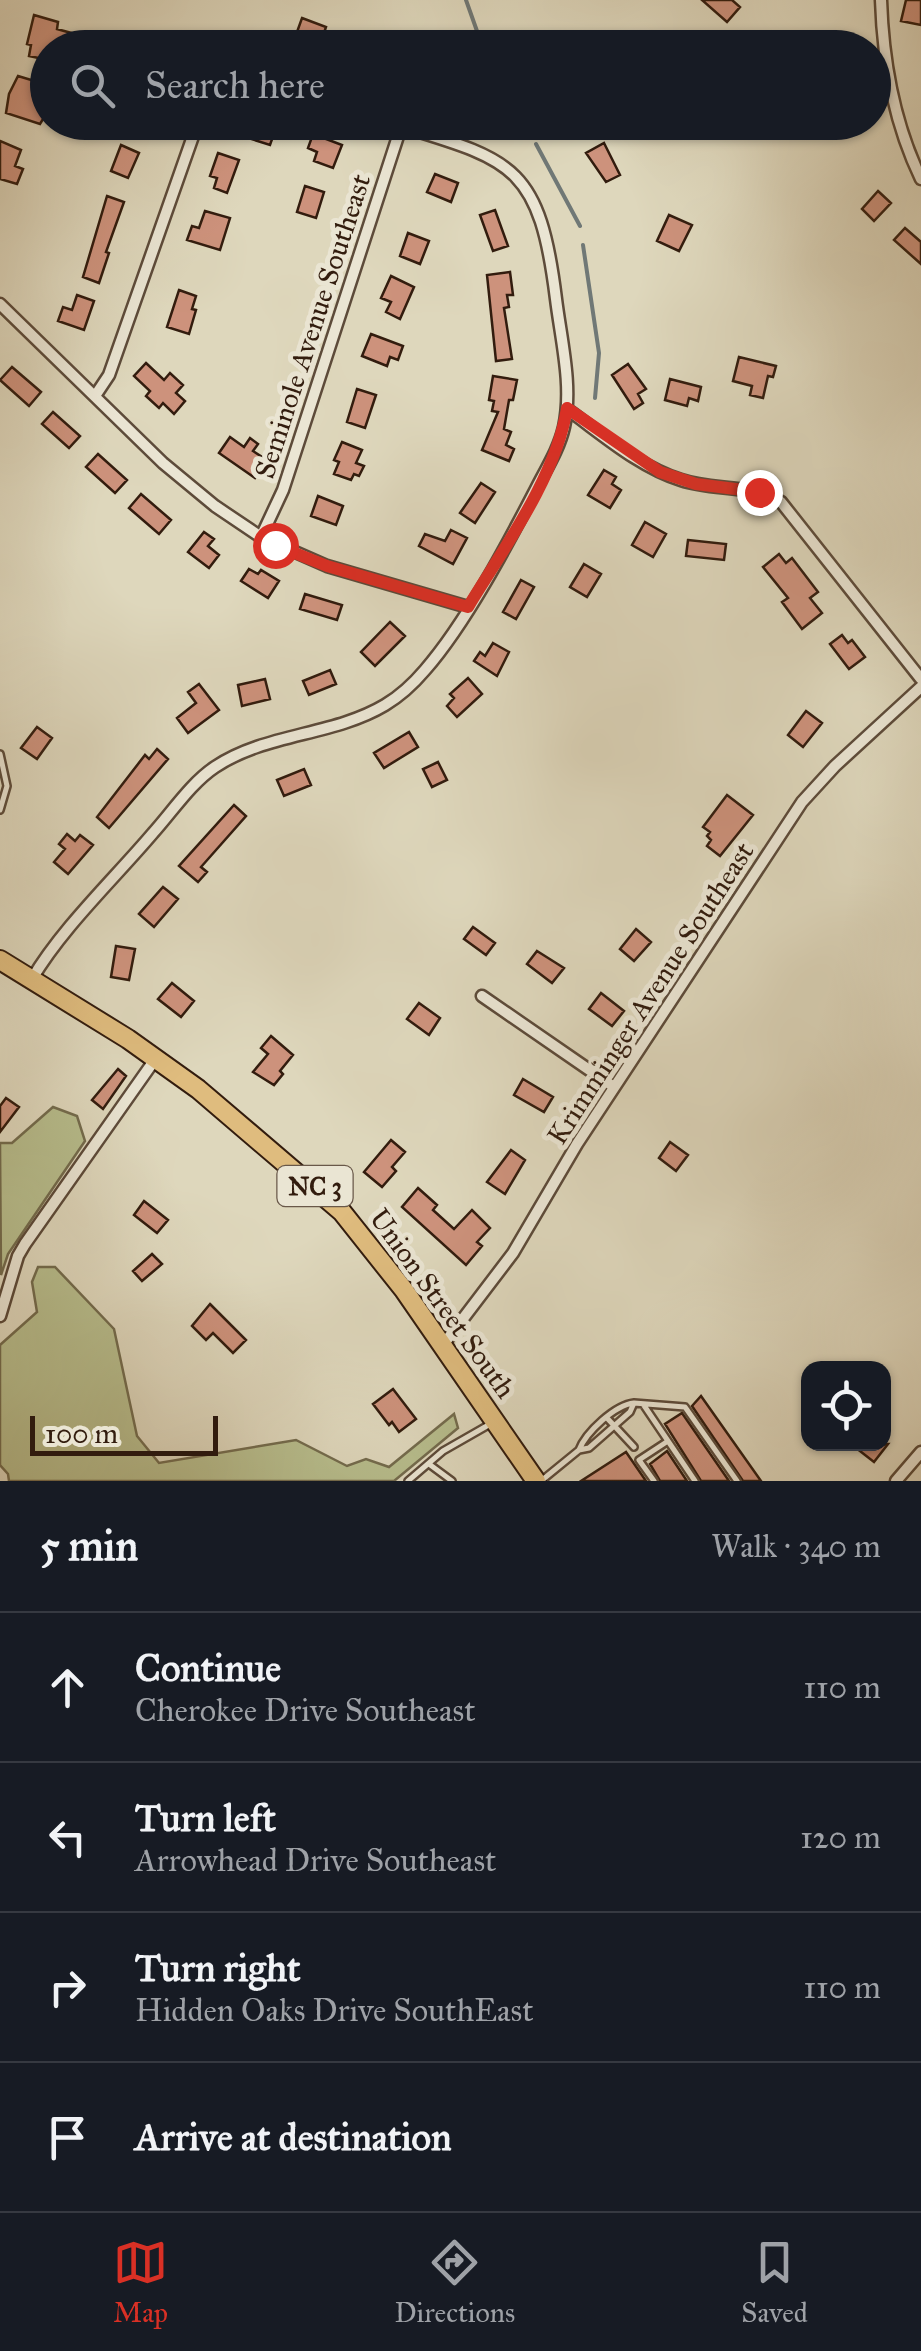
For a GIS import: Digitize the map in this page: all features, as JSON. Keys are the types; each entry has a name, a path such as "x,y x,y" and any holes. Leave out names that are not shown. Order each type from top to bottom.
{"main road":[{"name":"Union Street South","path":"0,960 156,1058 256,1136 344,1215 404,1290 538,1481"}],"street":[{"path":"881,0 882,30"},
{"path":"891,89 908,153 921,179"},
{"path":"95,396 109,375 123,338 192,140"},
{"name":"Seminole Avenue Southeast","path":"261,538 283,490 397,140"},
{"path":"32,979 206,773 253,748 347,722 384,705 427,669 514,532 555,452 567,408 567,386 545,230 526,188 495,158 440,140"},
{"path":"0,304 163,464 261,538 327,566 468,607"},
{"path":"567,408 660,472 696,484 759,492 782,502 921,683"},
{"name":"Krimminger Avenue Southeast","path":"442,1346 513,1253 614,1086 802,802 921,683"},
{"path":"482,996 614,1086"},
{"path":"0,1316 25,1244 156,1058"},
{"path":"896,1481 921,1452"}],"lane":[{"path":"0,754 7,786 0,810"},
{"path":"538,1481 579,1450 589,1448 630,1412 634,1403"},
{"path":"579,1450 583,1440 623,1404 685,1408 736,1481"},
{"path":"643,1404 696,1481"},
{"path":"608,1418 634,1447"},
{"path":"408,1481 494,1422"},
{"path":"654,1481 639,1460 668,1441"},
{"path":"428,1464 452,1481"}],"green space":[{"path":"53,1107 77,1116 85,1141 8,1254 1,1275 0,1143 12,1143"},
{"path":"38,1267 55,1267 114,1329 137,1436 159,1463 296,1440 347,1466 366,1459 389,1467 454,1414 458,1428 394,1481 9,1481 0,1465 0,1345 37,1312 32,1282"}],"building":[{"path":"702,0 732,0 740,7 727,22"},
{"path":"906,0 921,0 921,25 901,21"},
{"path":"34,15 58,22 57,29 61,30 30,30"},
{"path":"302,18 326,27 325,30 298,30"},
{"path":"18,76 30,80 30,121 6,113 9,94"},
{"path":"311,140 342,145 333,168 314,161 317,152 308,148"},
{"path":"0,141 21,150 15,166 23,169 17,184 0,179"},
{"path":"604,143 620,175 606,182 586,153"},
{"path":"121,145 139,153 128,178 111,171"},
{"path":"218,153 239,160 227,193 214,188 217,178 210,176"},
{"path":"435,174 458,183 451,202 427,192"},
{"path":"305,186 324,192 316,218 297,212"},
{"path":"878,191 891,203 874,221 862,209"},
{"path":"107,196 124,202 99,283 83,277"},
{"path":"495,210 508,246 493,251 480,215"},
{"path":"205,211 230,218 220,250 187,240 192,226 199,228"},
{"path":"669,215 692,225 679,251 657,241"},
{"path":"905,228 921,242 921,264 894,240"},
{"path":"408,233 429,241 420,264 400,256"},
{"path":"510,272 513,295 507,295 509,307 504,308 512,359 496,361 487,275"},
{"path":"391,276 414,287 400,319 386,312 391,302 381,298"},
{"path":"179,290 196,296 189,334 167,327"},
{"path":"77,295 94,301 84,330 58,321 63,307 72,310"},
{"path":"371,334 403,346 398,360 390,357 387,366 362,356"},
{"path":"739,357 776,366 773,377 768,376 763,398 750,395 752,386 733,381"},
{"path":"146,363 164,380 170,373 183,385 176,393 185,401 174,414 163,403 159,408 146,396 150,391 134,376"},
{"path":"628,364 646,389 638,394 643,403 634,409 612,375"},
{"path":"12,367 41,392 29,406 0,380"},
{"path":"493,376 517,380 504,429 511,432 506,445 514,449 509,461 482,450 498,412 492,411 494,401 489,400"},
{"path":"670,379 701,387 698,401 689,398 687,406 665,400"},
{"path":"357,389 376,395 365,428 347,422"},
{"path":"53,412 80,436 69,448 42,424"},
{"path":"230,437 244,447 250,438 258,444 253,451 267,460 255,478 219,453"},
{"path":"342,442 362,450 356,463 364,466 359,476 354,474 351,480 334,474 339,462 334,460"},
{"path":"98,454 127,480 115,493 86,467"},
{"path":"604,470 616,477 612,484 621,490 610,508 588,495"},
{"path":"481,483 495,492 475,523 460,513"},
{"path":"141,494 171,520 159,534 129,508"},
{"path":"318,496 343,506 336,525 311,516"},
{"path":"645,522 666,534 653,557 632,545"},
{"path":"451,530 467,538 453,564 419,546 425,534 445,541"},
{"path":"204,532 214,539 208,546 219,555 209,568 188,552"},
{"path":"688,540 726,544 724,560 686,556"},
{"path":"779,554 786,563 792,558 818,592 810,598 822,613 802,629 782,602 788,598 763,567"},
{"path":"584,564 601,574 587,597 570,587"},
{"path":"249,569 258,574 261,570 279,581 268,598 241,581"},
{"path":"521,580 534,587 516,619 503,612"},
{"path":"305,594 342,605 337,620 300,609"},
{"path":"390,622 405,636 375,666 361,652"},
{"path":"842,635 848,643 852,640 865,657 849,669 830,644"},
{"path":"493,643 509,652 497,676 474,661 480,652 485,656"},
{"path":"330,670 336,684 309,695 303,681"},
{"path":"468,678 482,694 457,717 447,706 454,698 450,694"},
{"path":"265,679 270,699 242,706 238,685"},
{"path":"199,684 219,710 188,733 177,718 196,703 188,692"},
{"path":"806,711 822,723 803,747 788,735"},
{"path":"37,727 52,738 37,759 21,748"},
{"path":"409,732 418,747 384,768 374,753"},
{"path":"157,749 168,759 109,828 97,817 145,755 149,759"},
{"path":"438,762 447,780 432,787 423,769"},
{"path":"304,769 311,785 284,796 277,780"},
{"path":"727,795 753,815 720,856 707,846 710,832 703,827"},
{"path":"234,805 246,816 201,867 207,872 198,882 179,866"},
{"path":"67,834 75,841 80,835 93,845 68,874 54,862 65,849 59,844"},
{"path":"163,887 178,899 154,927 139,914"},
{"path":"473,927 495,943 486,955 464,939"},
{"path":"636,929 651,942 634,961 620,949"},
{"path":"116,946 135,949 129,980 111,977"},
{"path":"537,951 564,968 552,983 527,964"},
{"path":"172,983 194,1001 181,1017 158,999"},
{"path":"601,993 624,1011 612,1026 589,1009"},
{"path":"419,1003 440,1018 429,1035 407,1019"},
{"path":"271,1036 293,1055 274,1085 253,1072 268,1054 261,1048"},
{"path":"118,1069 126,1076 103,1109 92,1100"},
{"path":"523,1079 553,1097 544,1112 514,1095"},
{"path":"6,1098 19,1107 0,1132 0,1106"},
{"path":"391,1140 405,1152 382,1187 364,1172"},
{"path":"670,1142 688,1155 676,1171 659,1158"},
{"path":"511,1150 525,1160 505,1194 487,1182"},
{"path":"418,1188 437,1205 433,1210 454,1229 472,1210 490,1228 477,1242 482,1246 466,1265 402,1207"},
{"path":"144,1201 168,1220 157,1233 134,1215"},
{"path":"152,1254 162,1264 142,1281 133,1271"},
{"path":"210,1304 246,1340 233,1353 213,1333 206,1340 192,1326"},
{"path":"393,1389 416,1419 399,1432 373,1404"},
{"path":"701,1396 761,1481 743,1481 692,1406"},
{"path":"682,1413 729,1481 701,1481 665,1424"},
{"path":"667,1451 687,1481 660,1481 650,1464"},
{"path":"860,1451 883,1451 874,1462"},
{"path":"626,1452 646,1481 581,1481"}],"waterway":[{"path":"466,0 477,30"},
{"path":"536,144 580,226"},
{"path":"583,245 599,353 595,398"}],"route":[{"path":"275,545 327,566 468,607 514,532 555,452 567,408 624,450 678,480 759,492"}]}
